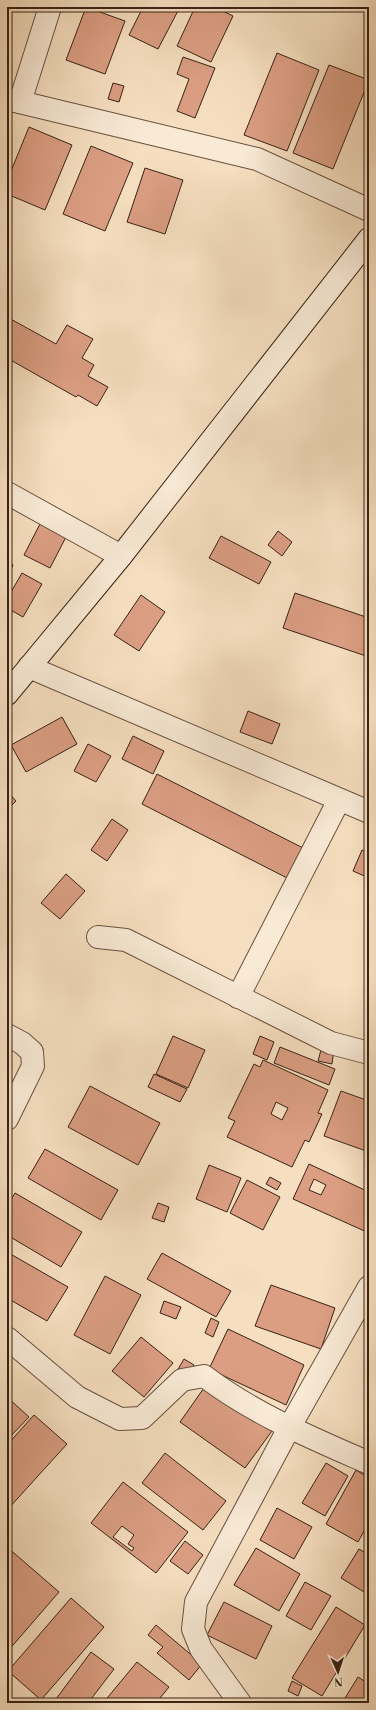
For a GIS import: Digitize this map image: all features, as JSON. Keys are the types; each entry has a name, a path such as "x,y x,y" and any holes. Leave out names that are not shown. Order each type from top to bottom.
{"street":[{"path":"50,7 14,101 257,159 369,210"},
{"path":"7,694 121,556 369,239"},
{"path":"7,493 121,556"},
{"path":"30,667 369,812"},
{"path":"238,997 339,800"},
{"path":"98,936 126,940 331,1043 369,1052"},
{"path":"7,1035 22,1043 32,1052 33,1066 7,1119"},
{"path":"240,1703 201,1649 193,1629 196,1602 289,1428 369,1287"},
{"path":"7,1338 77,1397 120,1418 142,1418 182,1380 204,1376 223,1390 289,1428 369,1463"}],"building":[{"path":"86,7 125,21 105,74 66,60"},
{"path":"143,7 180,7 158,49 129,35"},
{"path":"195,7 215,7 233,16 211,62 177,46"},
{"path":"231,7 240,7 238,11"},
{"path":"277,53 319,70 287,151 244,135"},
{"path":"183,57 215,68 195,118 177,111 189,79 177,74"},
{"path":"329,65 369,80 333,169 293,153"},
{"path":"113,83 124,86 119,102 108,99"},
{"path":"29,127 72,145 45,210 7,194 7,181"},
{"path":"7,131 11,134 7,142"},
{"path":"91,146 133,163 105,231 63,214"},
{"path":"145,168 183,180 165,234 127,222"},
{"path":"7,317 56,344 67,325 93,339 82,358 94,365 88,376 108,387 97,406 78,395 76,397 7,358"},
{"path":"41,522 67,535 50,568 24,555"},
{"path":"278,531 292,542 282,556 268,545"},
{"path":"221,536 271,562 259,584 209,558"},
{"path":"7,561 13,565 7,577"},
{"path":"22,573 42,584 23,617 7,608 7,599"},
{"path":"295,593 369,618 369,657 283,628"},
{"path":"141,595 165,612 139,651 114,635"},
{"path":"248,711 280,724 272,744 240,732"},
{"path":"62,717 77,744 26,772 11,745"},
{"path":"133,736 164,751 153,774 122,759"},
{"path":"88,744 111,756 96,782 74,771"},
{"path":"157,774 309,851 293,881 142,804"},
{"path":"7,791 16,801 7,810"},
{"path":"112,819 128,830 107,861 91,850"},
{"path":"362,850 369,853 369,878 353,871"},
{"path":"66,874 85,891 60,919 41,903"},
{"path":"173,1036 205,1050 188,1088 156,1074"},
{"path":"260,1036 274,1042 267,1060 253,1054"},
{"path":"322,1046 334,1049 332,1064 318,1061"},
{"path":"280,1047 335,1069 329,1085 274,1063"},
{"path":"263,1060 328,1090 318,1113 322,1114 309,1142 305,1140 292,1167 227,1137 235,1121 228,1118 254,1064 260,1067","holes":["276,1102 288,1108 282,1120 271,1114"]},
{"path":"154,1074 187,1089 180,1102 148,1087"},
{"path":"90,1086 160,1123 138,1165 68,1127"},
{"path":"341,1091 369,1101 369,1152 324,1136"},
{"path":"45,1149 118,1190 101,1220 28,1178"},
{"path":"309,1164 369,1192 369,1233 293,1199","holes":["314,1179 326,1185 321,1195 309,1190"]},
{"path":"209,1165 241,1178 227,1212 196,1199"},
{"path":"270,1177 281,1183 277,1190 266,1184"},
{"path":"247,1180 280,1197 263,1230 230,1213"},
{"path":"15,1193 82,1232 61,1267 7,1235 7,1206"},
{"path":"158,1203 169,1207 164,1222 152,1218"},
{"path":"7,1252 68,1287 47,1321 7,1298"},
{"path":"162,1253 231,1291 216,1317 147,1279"},
{"path":"105,1276 141,1295 110,1354 74,1335"},
{"path":"271,1285 335,1308 321,1349 255,1326"},
{"path":"164,1301 181,1307 176,1319 160,1313"},
{"path":"211,1318 219,1322 213,1337 205,1333"},
{"path":"228,1329 304,1365 286,1405 209,1369"},
{"path":"141,1337 173,1363 144,1397 112,1371"},
{"path":"184,1359 194,1365 187,1377 177,1371"},
{"path":"206,1385 272,1431 245,1468 180,1422"},
{"path":"7,1397 29,1417 7,1440"},
{"path":"34,1415 67,1444 8,1509 7,1445"},
{"path":"165,1453 226,1501 203,1530 142,1483"},
{"path":"326,1463 348,1476 325,1516 302,1503"},
{"path":"356,1470 369,1478 369,1522 358,1542 326,1524"},
{"path":"123,1482 188,1532 156,1573 91,1523","holes":["122,1526 134,1535 128,1544 134,1548 132,1551 113,1537"]},
{"path":"277,1508 312,1527 294,1559 260,1540"},
{"path":"185,1541 203,1555 188,1574 170,1561"},
{"path":"7,1547 59,1592 7,1652 7,1610 10,1607 7,1604"},
{"path":"256,1548 300,1574 279,1611 234,1585"},
{"path":"359,1549 369,1555 369,1595 341,1578"},
{"path":"305,1582 331,1596 311,1630 286,1616"},
{"path":"71,1598 104,1627 41,1700 8,1671"},
{"path":"224,1602 272,1626 256,1659 207,1635"},
{"path":"336,1607 365,1625 322,1696 292,1678"},
{"path":"156,1625 202,1664 189,1680 157,1653 163,1647 148,1635"},
{"path":"91,1652 114,1669 88,1703 53,1703"},
{"path":"137,1662 169,1687 156,1703 103,1703"},
{"path":"358,1677 369,1684 369,1703 342,1703"},
{"path":"292,1681 302,1686 298,1696 288,1691"}]}
